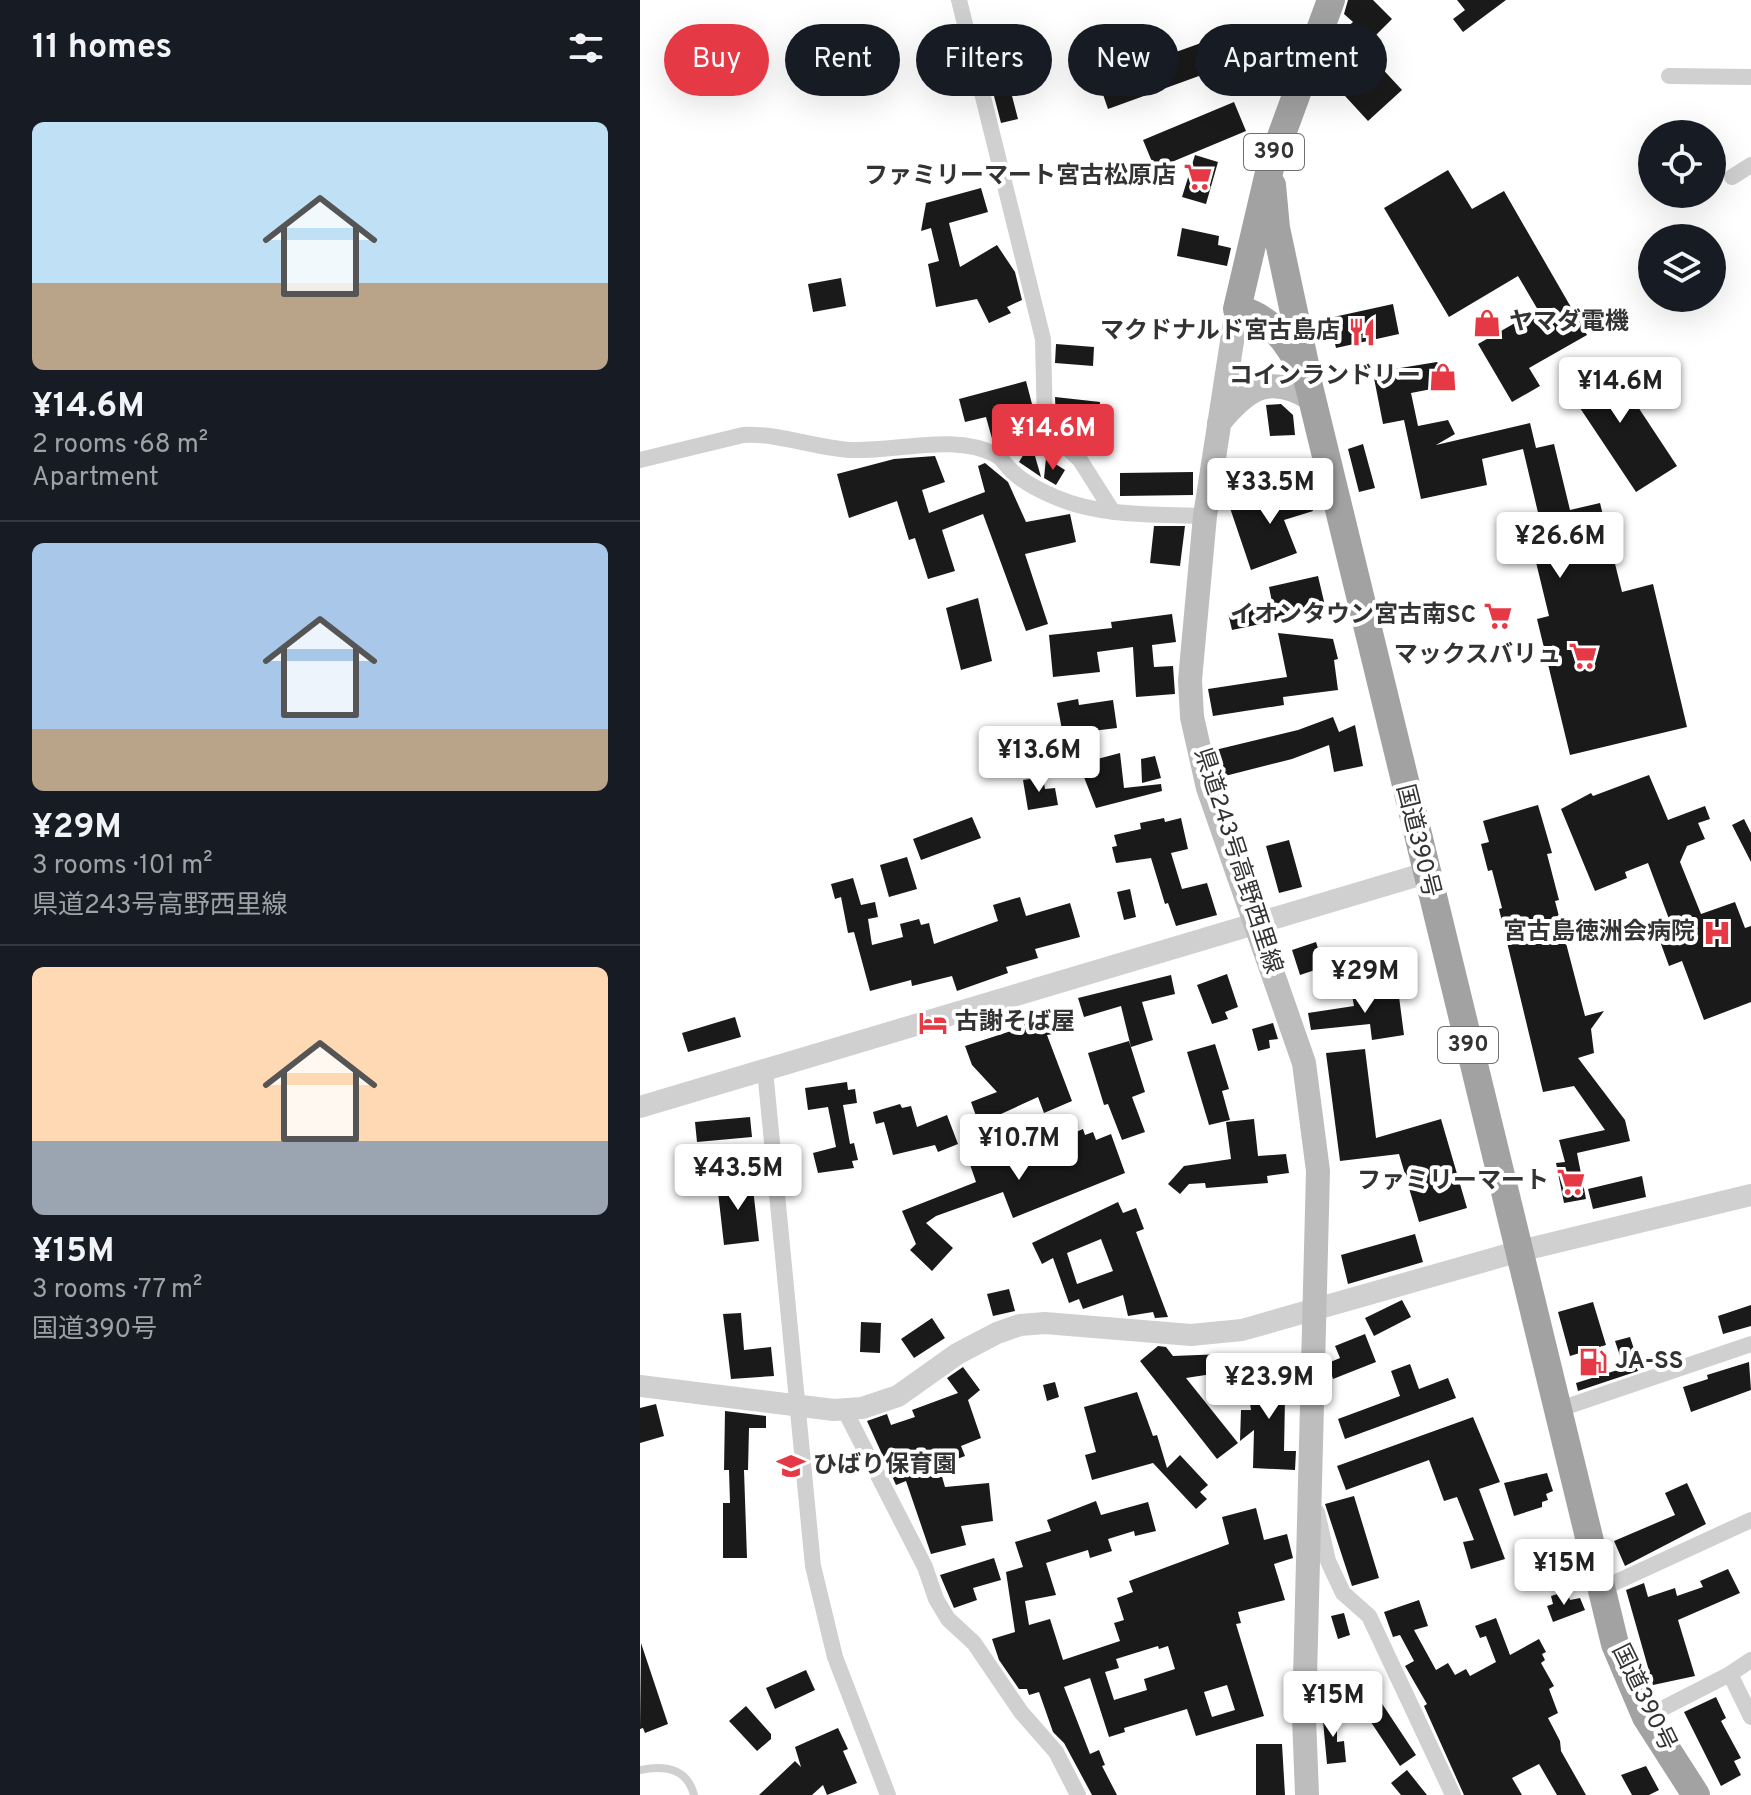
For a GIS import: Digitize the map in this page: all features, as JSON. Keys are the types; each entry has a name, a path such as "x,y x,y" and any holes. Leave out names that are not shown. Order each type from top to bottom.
{"highway":[{"name":"390","path":"1237,309 1271,164 1331,0"},
{"path":"1271,164 1276,228 1296,310 1309,388"},
{"name":"国道390号","path":"1237,309 1256,313 1276,331 1309,388 1615,1644 1646,1717 1696,1795"}],"main road":[{"name":"県道243号高野西里線","path":"1237,309 1205,516 1194,603 1190,680 1192,717 1208,788 1299,1049 1310,1097 1318,1171 1304,1717 1307,1795"},
{"path":"1218,424 1238,400 1265,386 1297,390 1309,388"}],"street":[{"path":"959,0 1043,339 1045,427 1080,460 1113,512"},
{"path":"1669,76 1751,77"},
{"path":"1732,177 1751,165"},
{"path":"640,460 743,435 759,434 849,450 942,443 997,455 1015,475 1055,497 1113,512 1205,516"},
{"path":"640,1107 1426,873"},
{"path":"765,1070 800,1406 810,1538 824,1618 888,1795"},
{"path":"640,1386 800,1406 862,1408 898,1396 957,1354 1020,1325 1045,1323 1191,1335 1242,1330 1520,1251 1751,1195"},
{"path":"1557,1410 1751,1344"},
{"path":"844,1409 920,1555 936,1599 948,1619 974,1643 1021,1712 1056,1752 1078,1795"},
{"path":"1312,1491 1328,1561 1343,1593 1369,1616 1453,1795"},
{"path":"1601,1589 1751,1520"},
{"path":"1646,1717 1751,1660"},
{"path":"1730,1674 1751,1717"}],"lane":[{"path":"640,1770 657,1767 677,1770 690,1781 694,1795"}],"building":[{"path":"1348,0 1373,0 1392,19 1387,24 1351,24 1353,22 1344,14"},
{"path":"1457,0 1506,0 1463,32 1453,19 1465,10"},
{"path":"1195,45 1195,77 1179,83 1179,51"},
{"path":"1387,74 1402,90 1368,121 1345,96 1387,96"},
{"path":"994,96 1012,96 1018,119 1001,123"},
{"path":"1104,96 1144,96 1108,109"},
{"path":"1234,102 1246,131 1155,169 1143,140"},
{"path":"1195,155 1218,162 1206,204 1182,197"},
{"path":"1448,170 1472,209 1504,191 1587,335 1529,368 1540,386 1512,402 1478,344 1538,310 1518,276 1449,317 1384,208"},
{"path":"981,188 988,212 949,223 960,267 997,245 1015,272 1022,300 1007,307 1011,313 989,323 977,299 936,307 928,264 939,261 931,228 921,231 926,203"},
{"path":"1182,228 1219,236 1218,245 1231,248 1227,266 1177,256"},
{"path":"841,278 846,306 813,312 808,284"},
{"path":"1393,304 1399,334 1336,348 1329,318"},
{"path":"1056,344 1094,347 1093,366 1055,363"},
{"path":"1605,357 1677,466 1636,492 1564,384"},
{"path":"1437,362 1453,381 1447,386 1411,393 1418,426 1448,420 1455,434 1436,445 1530,423 1536,448 1554,444 1570,510 1600,503 1622,592 1653,584 1687,727 1570,755 1537,619 1549,616 1527,525 1540,521 1523,449 1482,459 1487,485 1421,499 1404,420 1383,424 1374,378 1393,374 1394,369"},
{"path":"1026,381 1032,404 1021,407 1025,422 999,419 1022,434 993,442 986,417 965,422 959,399"},
{"path":"1055,397 1100,402 1097,431 1060,426 1056,422"},
{"path":"1281,404 1293,415 1295,435 1270,436 1266,405"},
{"path":"1031,442 1041,477 1019,462"},
{"path":"1363,444 1375,488 1359,492 1348,449"},
{"path":"935,456 945,482 922,490 929,513 985,492 978,466 985,463 1008,482 1026,522 1070,514 1076,542 1025,554 1048,624 1026,631 983,514 942,530 955,571 928,579 915,538 909,540 897,501 849,518 837,474 894,459"},
{"path":"1046,458 1065,470 1056,485 1044,478"},
{"path":"1193,472 1193,495 1120,496 1120,473"},
{"path":"1305,486 1313,511 1284,520 1297,553 1251,570 1230,508"},
{"path":"1154,526 1185,526 1180,566 1150,563"},
{"path":"1318,576 1326,610 1232,630 1228,613 1272,602 1269,587"},
{"path":"978,598 992,661 961,670 946,608"},
{"path":"1172,614 1176,642 1152,645 1154,667 1173,666 1175,694 1136,697 1133,647 1097,652 1100,672 1053,677 1049,635 1112,628 1111,622"},
{"path":"1278,633 1333,639 1338,659 1334,660 1338,690 1283,697 1284,705 1213,716 1208,689 1287,677"},
{"path":"1078,699 1079,705 1113,700 1117,728 1084,732 1086,742 1065,746 1057,703"},
{"path":"1333,717 1339,732 1355,725 1363,766 1334,772 1329,745 1292,759 1221,777 1215,750 1298,730"},
{"path":"1120,753 1124,788 1161,784 1162,791 1096,808 1082,772 1088,771 1086,762"},
{"path":"1155,756 1161,778 1142,783 1141,759"},
{"path":"1649,775 1668,820 1705,806 1710,819 1698,823 1705,839 1687,846 1680,862 1701,914 1735,902 1745,928 1751,926 1751,1002 1704,1020 1682,961 1669,966 1657,933 1672,927 1648,863 1625,872 1627,878 1595,891 1561,809 1591,793 1593,796"},
{"path":"1043,777 1045,789 1055,788 1058,805 1028,810 1023,780"},
{"path":"1538,805 1552,853 1547,854 1559,900 1555,901 1585,1016 1604,1011 1591,1029 1594,1053 1578,1058 1625,1120 1630,1141 1577,1153 1586,1199 1564,1203 1556,1163 1565,1162 1559,1140 1605,1130 1574,1086 1543,1092 1499,909 1502,908 1481,844 1489,842 1483,821"},
{"path":"972,817 981,838 921,860 913,839"},
{"path":"1164,818 1165,822 1181,818 1188,849 1171,853 1182,889 1207,883 1217,915 1176,926 1168,903 1165,904 1151,858 1116,863 1112,847 1117,846 1114,835 1141,829 1140,823"},
{"path":"1744,819 1751,833 1751,862 1732,825"},
{"path":"1289,840 1302,887 1279,893 1266,846"},
{"path":"907,857 917,889 889,897 880,865"},
{"path":"853,878 861,905 875,902 878,917 868,919 872,945 903,937 900,924 919,919 921,925 929,923 934,944 998,921 993,905 1020,897 1026,916 1070,903 1080,937 1035,949 1038,958 1006,967 1008,973 957,991 952,976 912,986 911,980 870,991 854,932 848,933 841,897 835,899 831,884"},
{"path":"1130,889 1136,917 1124,920 1117,892"},
{"path":"1316,942 1324,967 1300,975 1292,950"},
{"path":"1227,974 1238,1007 1225,1012 1228,1019 1212,1024 1197,985"},
{"path":"1171,975 1175,994 1142,1002 1153,1040 1131,1047 1121,1006 1084,1017 1078,998"},
{"path":"1398,989 1404,1035 1372,1040 1370,1024 1311,1030 1308,1013 1354,1006 1352,995"},
{"path":"1034,1015 1050,1020 1053,1034 1047,1035 1072,1101 1044,1113 1038,1097 979,1124 971,1102 997,1092 972,1065 965,1046 1020,1028 1017,1020"},
{"path":"735,1017 741,1037 688,1052 682,1033"},
{"path":"1273,1023 1278,1039 1269,1040 1270,1048 1258,1051 1252,1029"},
{"path":"1129,1041 1145,1092 1132,1097 1145,1132 1122,1140 1108,1104 1104,1105 1088,1053"},
{"path":"1215,1044 1229,1089 1222,1091 1230,1120 1209,1125 1187,1052"},
{"path":"1365,1049 1376,1138 1441,1119 1467,1208 1419,1222 1399,1154 1340,1161 1326,1053"},
{"path":"847,1082 848,1090 855,1089 857,1103 843,1105 850,1144 854,1143 858,1160 852,1161 854,1168 818,1173 813,1153 836,1147 828,1107 808,1110 805,1088"},
{"path":"900,1104 902,1108 911,1106 917,1127 947,1115 958,1144 938,1152 935,1145 893,1155 884,1122 876,1124 873,1112"},
{"path":"750,1117 752,1137 697,1142 695,1122"},
{"path":"1254,1119 1258,1156 1286,1154 1289,1173 1267,1176 1268,1183 1206,1188 1205,1183 1189,1184 1180,1194 1168,1184 1184,1166 1231,1159 1226,1122"},
{"path":"974,1129 987,1166 1021,1152 1019,1147 1059,1130 1062,1138 1083,1129 1085,1135 1093,1132 1096,1140 1111,1134 1125,1173 1013,1218 1003,1192 936,1216 926,1223 953,1248 932,1271 910,1250 916,1244 902,1211 976,1182 960,1135"},
{"path":"1642,1176 1646,1197 1593,1209 1588,1189"},
{"path":"752,1180 759,1241 724,1245 717,1183"},
{"path":"1118,1202 1123,1213 1136,1208 1144,1229 1136,1232 1168,1317 1155,1318 1153,1312 1128,1316 1123,1295 1083,1309 1079,1299 1069,1303 1053,1258 1042,1264 1032,1243","holes":["1101,1239 1113,1271 1077,1284 1067,1253"]},
{"path":"1415,1234 1423,1262 1348,1284 1341,1255"},
{"path":"1009,1289 1015,1311 993,1316 987,1294"},
{"path":"1402,1300 1411,1317 1374,1336 1365,1318"},
{"path":"1593,1302 1606,1345 1570,1356 1558,1312"},
{"path":"1751,1305 1751,1326 1723,1334 1718,1316"},
{"path":"741,1313 744,1350 771,1347 774,1376 731,1379 723,1314"},
{"path":"932,1318 945,1338 914,1358 901,1339"},
{"path":"861,1322 881,1323 880,1353 860,1352"},
{"path":"1365,1334 1376,1362 1333,1379 1328,1363 1340,1358 1335,1346"},
{"path":"1630,1337 1641,1370 1578,1391 1576,1383 1624,1368 1615,1341"},
{"path":"1158,1346 1166,1347 1173,1356 1223,1354 1225,1372 1186,1378 1238,1443 1217,1459 1140,1361"},
{"path":"1749,1362 1751,1390 1691,1412 1683,1387 1708,1379 1707,1375"},
{"path":"1410,1364 1419,1389 1448,1378 1456,1398 1345,1439 1338,1419 1400,1396 1391,1371"},
{"path":"963,1367 980,1390 968,1400 981,1438 961,1446 965,1456 939,1466 945,1487 989,1483 993,1521 961,1526 966,1545 931,1554 906,1481 896,1485 867,1421 887,1414 891,1425 915,1417 912,1410 958,1393 947,1378"},
{"path":"1294,1373 1297,1396 1285,1398 1284,1451 1296,1451 1295,1470 1253,1468 1254,1430 1240,1441 1241,1410 1251,1410 1246,1379"},
{"path":"1055,1382 1059,1397 1047,1401 1043,1385"},
{"path":"1137,1392 1153,1436 1157,1435 1167,1468 1180,1455 1208,1485 1200,1492 1207,1499 1196,1509 1153,1463 1092,1480 1085,1455 1096,1452 1084,1407"},
{"path":"656,1404 664,1436 640,1443 640,1408"},
{"path":"725,1411 766,1416 766,1428 749,1428 748,1470 744,1470 747,1558 723,1558 723,1503 730,1503 729,1470 724,1470"},
{"path":"1473,1417 1500,1482 1479,1489 1505,1559 1471,1569 1463,1542 1474,1540 1457,1497 1444,1501 1429,1460 1346,1490 1337,1466"},
{"path":"1547,1473 1553,1491 1546,1494 1548,1500 1542,1502 1542,1507 1514,1516 1504,1483"},
{"path":"1687,1483 1706,1524 1625,1566 1614,1541 1675,1515 1665,1493"},
{"path":"1354,1496 1379,1578 1352,1586 1325,1504"},
{"path":"1096,1501 1101,1515 1148,1502 1156,1531 1135,1536 1134,1531 1108,1539 1112,1551 1090,1558 1088,1550 1046,1563 1056,1595 1025,1601 1029,1625 1050,1619 1063,1660 1120,1641 1114,1623 1124,1620 1117,1598 1133,1592 1129,1581 1229,1544 1222,1517 1256,1508 1264,1540 1287,1534 1293,1558 1274,1564 1285,1600 1238,1612 1241,1623 1236,1624 1264,1716 1196,1736 1187,1709 1124,1728 1125,1732 1109,1737 1090,1678 1064,1687 1090,1754 1099,1750 1105,1765 1102,1766 1117,1795 1092,1795 1064,1743 1053,1732 1039,1692 1029,1695 1027,1689 1019,1689 999,1660 992,1639 1015,1632 1006,1572 1023,1567 1015,1542 1051,1531 1047,1520","holes":["1158,1646 1159,1649 1168,1646 1175,1669 1144,1679 1147,1690 1114,1700 1105,1672 1119,1668 1116,1659","1227,1685 1235,1710 1212,1717 1204,1692"]},
{"path":"994,1558 1001,1580 973,1588 977,1600 954,1608 940,1575"},
{"path":"1728,1569 1740,1593 1678,1620 1695,1676 1653,1685 1626,1590 1644,1583 1648,1597 1675,1588 1677,1596 1703,1587 1700,1581"},
{"path":"1567,1591 1570,1600 1580,1598 1585,1610 1553,1622 1547,1606 1553,1604 1551,1596"},
{"path":"1419,1600 1428,1626 1414,1630 1436,1670 1448,1663 1455,1675 1466,1669 1470,1676 1496,1662 1486,1636 1480,1638 1475,1626 1496,1618 1510,1655 1539,1639 1546,1652 1542,1654 1545,1660 1541,1663 1554,1686 1549,1689 1558,1713 1548,1718 1560,1741 1561,1751 1586,1795 1557,1795 1539,1764 1512,1778 1522,1795 1464,1795 1424,1706 1427,1704 1405,1666 1414,1661 1400,1635 1393,1637 1384,1612"},
{"path":"1344,1613 1350,1635 1338,1639 1331,1616"},
{"path":"641,1643 668,1724 645,1733 643,1728 640,1729"},
{"path":"806,1670 815,1690 775,1709 766,1688"},
{"path":"1371,1687 1416,1755 1400,1766 1357,1701 1357,1696"},
{"path":"1716,1697 1726,1718 1721,1721 1741,1758 1734,1761 1741,1775 1721,1786 1684,1712"},
{"path":"746,1706 771,1734 771,1739 757,1751 729,1721"},
{"path":"1322,1710 1337,1711 1337,1742 1344,1741 1346,1762 1327,1764"},
{"path":"838,1728 848,1749 843,1751 857,1783 827,1795 823,1785 812,1795 759,1795 795,1761 801,1767 795,1747"},
{"path":"1256,1744 1282,1744 1285,1795 1256,1795"},
{"path":"1646,1766 1659,1790 1649,1795 1632,1795 1621,1775"},
{"path":"1407,1770 1427,1795 1401,1795 1391,1783"}],"place":[{"name":"ファミリーマート宮古松原店","path":"1198,177"},
{"name":"ヤマダ電機","path":"1487,323"},
{"name":"マクドナルド宮古島店","path":"1362,332"},
{"name":"コインランドリー","path":"1443,377"},
{"name":"イオンタウン宮古南SC","path":"1498,616"},
{"name":"マックスバリュ","path":"1583,656"},
{"name":"宮古島徳洲会病院","path":"1717,933"},
{"name":"古謝そば屋","path":"933,1023"},
{"name":"ファミリーマート","path":"1571,1182"},
{"name":"JA-SS","path":"1593,1362"},
{"name":"ひばり保育園","path":"791,1466"}]}
